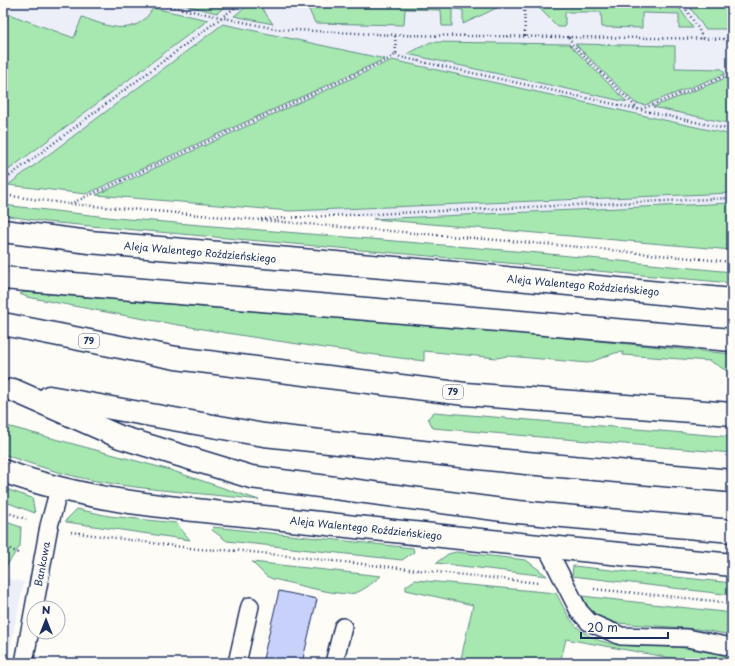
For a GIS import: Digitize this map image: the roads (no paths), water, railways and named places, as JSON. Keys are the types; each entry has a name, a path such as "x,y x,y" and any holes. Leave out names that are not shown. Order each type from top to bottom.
{"main road":[{"name":"Aleja Walentego Roździeńskiego","path":"3,231 89,242 454,273 732,300"},
{"path":"3,278 732,340"},
{"name":"79","path":"3,324 176,358 465,394 732,414"},
{"path":"8,389 264,435 526,464 732,481"},
{"path":"8,389 120,437 251,476 518,512 732,531"},
{"name":"Aleja Walentego Roździeńskiego","path":"3,471 59,489 121,501 444,537 546,546 732,566"}],"lane":[{"name":"Bankowa","path":"24,663 49,526 59,489"},
{"path":"546,546 579,611 589,622 621,636 687,638 732,647"},
{"path":"237,663 250,606"},
{"path":"334,663 343,628"}]}
